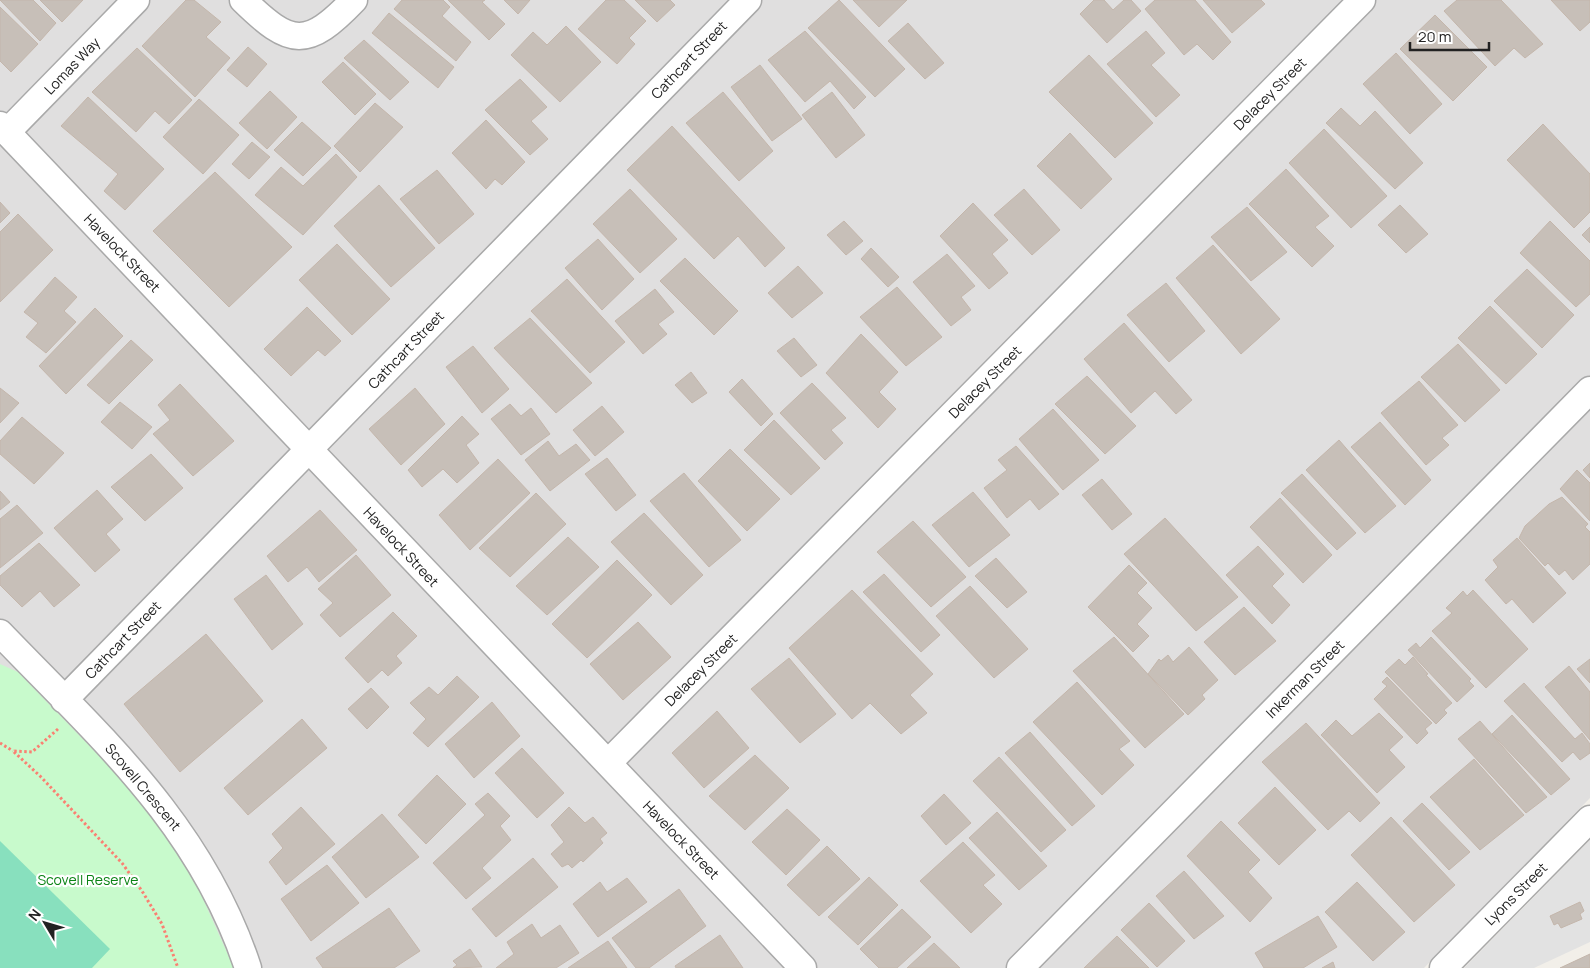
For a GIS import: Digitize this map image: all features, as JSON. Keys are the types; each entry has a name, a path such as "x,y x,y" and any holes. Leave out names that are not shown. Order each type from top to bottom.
{"street":[{"name":"Lomas Way","path":"4,129 136,0"},
{"path":"243,0 275,28 288,35 302,37 333,22 354,0"},
{"name":"Cathcart Street","path":"70,706 309,450 748,0"},
{"name":"Delacey Street","path":"608,763 1362,0"},
{"name":"Havelock Street","path":"4,129 803,968"},
{"name":"Inkerman Street","path":"1020,968 1590,390"},
{"name":"Scovell Crescent","path":"0,633 159,802 188,843 217,891 248,968"},
{"name":"Lyons Street","path":"1443,968 1590,819"}],"path":[{"path":"13,751 32,752 38,748 70,706"},
{"path":"0,743 13,751 41,777 122,863 142,890 162,924 178,968"}],"shaded area":[{"path":"0,0 1590,0 1590,798 1424,968 0,968"},
{"path":"1590,840 1590,942 1534,968 1464,968"}],"green space":[{"name":"Scovell Reserve","path":"0,664 18,672 107,764 146,809 177,850 200,892 234,968 0,968"},
{"path":"0,841 110,949 92,968 0,968"}],"building":[{"path":"0,0 33,0 56,23 40,41"},
{"path":"40,0 83,0 62,22"},
{"path":"186,0 194,0 221,22 206,37 230,58 195,97 142,46"},
{"path":"402,0 443,0 450,7 442,16 471,42 456,61 394,9"},
{"path":"448,0 485,0 482,2 505,24 489,40"},
{"path":"504,0 530,0 518,14"},
{"path":"606,0 624,0 646,21 629,38 635,44 617,64 578,29"},
{"path":"635,0 670,0 675,5 657,22"},
{"path":"839,0 905,69 875,97 808,28"},
{"path":"853,0 907,0 879,27"},
{"path":"1094,0 1104,0 1113,10 1124,0 1131,0 1141,11 1107,43 1080,14"},
{"path":"1155,0 1195,0 1231,42 1213,60 1197,44 1184,55 1145,9"},
{"path":"1203,0 1261,0 1265,4 1232,33"},
{"path":"1457,0 1501,0 1543,44 1525,58 1514,48 1495,66 1444,11"},
{"path":"1551,0 1590,0 1590,22 1580,31"},
{"path":"0,7 38,44 11,72 0,61"},
{"path":"389,13 454,67 438,88 372,33"},
{"path":"1435,15 1487,67 1453,101 1400,49"},
{"path":"908,23 944,63 925,79 888,41"},
{"path":"566,26 601,62 560,102 511,55 533,32 547,45"},
{"path":"805,31 866,97 854,109 830,81 805,102 768,60"},
{"path":"1146,31 1165,53 1151,65 1180,95 1156,117 1107,64"},
{"path":"364,40 409,82 390,100 344,58"},
{"path":"248,47 267,64 247,87 227,70"},
{"path":"137,48 192,100 169,124 155,111 136,132 92,92"},
{"path":"1396,53 1442,104 1410,134 1363,84"},
{"path":"1089,55 1153,123 1115,158 1049,92"},
{"path":"343,62 376,94 355,115 322,82"},
{"path":"760,65 802,119 772,141 731,87"},
{"path":"520,79 547,107 531,121 548,139 530,155 485,110"},
{"path":"270,91 297,117 267,149 239,123"},
{"path":"723,92 773,151 739,181 686,123"},
{"path":"832,92 865,135 836,158 802,115"},
{"path":"88,97 164,169 125,210 104,191 118,174 61,126"},
{"path":"199,99 239,135 203,174 163,137"},
{"path":"375,103 403,127 360,172 334,146"},
{"path":"1341,108 1360,126 1375,111 1423,163 1395,189 1326,123"},
{"path":"486,120 525,162 502,185 495,179 486,189 452,153"},
{"path":"302,122 331,148 303,176 274,150"},
{"path":"1543,124 1590,174 1590,212 1574,228 1507,160"},
{"path":"672,126 785,248 765,267 738,236 714,259 627,170"},
{"path":"1324,129 1387,196 1351,228 1289,163"},
{"path":"1070,133 1112,179 1081,209 1037,166"},
{"path":"252,142 270,157 249,179 232,164"},
{"path":"336,154 357,177 303,235 255,195 281,167 303,186"},
{"path":"1286,169 1329,216 1315,227 1334,246 1312,267 1249,204"},
{"path":"437,170 474,214 439,244 400,199"},
{"path":"215,172 292,247 229,307 153,231"},
{"path":"379,185 435,248 391,287 334,226"},
{"path":"630,189 677,239 640,273 593,224"},
{"path":"1024,189 1060,230 1032,255 994,215"},
{"path":"0,202 10,213 0,223"},
{"path":"973,203 1008,240 992,254 1008,273 989,289 940,236"},
{"path":"1400,205 1428,234 1406,253 1378,225"},
{"path":"1247,207 1287,252 1251,281 1211,237"},
{"path":"18,214 53,250 0,302 0,232"},
{"path":"844,221 863,241 846,255 827,235"},
{"path":"1550,221 1590,261 1590,294 1576,307 1520,253"},
{"path":"1590,227 1590,243 1582,235"},
{"path":"598,239 634,279 602,310 565,268"},
{"path":"337,244 390,299 352,335 299,280"},
{"path":"1213,245 1280,319 1241,354 1176,278"},
{"path":"871,248 899,277 888,287 861,259"},
{"path":"947,254 975,286 961,297 971,310 951,326 913,282"},
{"path":"685,258 738,311 714,335 660,281"},
{"path":"798,266 823,293 792,318 768,293"},
{"path":"1527,269 1574,315 1542,348 1494,301"},
{"path":"55,277 77,297 64,311 76,322 46,353 26,337 38,323 24,312"},
{"path":"567,279 625,342 590,373 531,311"},
{"path":"1166,283 1205,331 1169,362 1127,315"},
{"path":"897,287 942,337 906,366 860,317"},
{"path":"655,289 674,312 658,324 667,334 643,354 615,321"},
{"path":"1490,306 1537,354 1506,384 1458,338"},
{"path":"307,307 341,341 325,356 318,350 291,376 264,349"},
{"path":"95,308 123,336 66,394 39,366"},
{"path":"530,318 592,383 556,413 494,348"},
{"path":"1124,323 1192,400 1176,414 1155,391 1131,413 1084,359"},
{"path":"861,334 898,372 879,392 896,409 878,428 826,373"},
{"path":"794,338 817,365 801,377 777,351"},
{"path":"131,340 153,360 109,404 87,385"},
{"path":"1458,344 1500,390 1465,422 1421,377"},
{"path":"473,346 509,389 482,413 446,367"},
{"path":"691,372 707,393 692,403 675,385"},
{"path":"1087,376 1136,426 1105,454 1055,404"},
{"path":"742,379 773,414 761,426 729,392"},
{"path":"1419,381 1458,425 1442,438 1449,445 1426,465 1381,413"},
{"path":"812,383 846,418 831,430 843,443 825,460 780,413"},
{"path":"180,384 234,441 193,476 153,434 170,420 158,405"},
{"path":"0,388 19,403 0,423"},
{"path":"415,388 445,424 401,465 369,429"},
{"path":"120,402 152,427 132,449 101,422"},
{"path":"510,404 521,416 531,408 550,434 521,455 491,419"},
{"path":"602,406 624,432 595,456 573,430"},
{"path":"1053,409 1099,460 1063,490 1019,439"},
{"path":"462,416 479,434 466,445 479,463 457,483 443,469 422,487 408,470"},
{"path":"22,417 64,453 34,484 0,454 0,441"},
{"path":"774,420 820,468 791,495 744,450"},
{"path":"1380,422 1431,480 1405,505 1351,447"},
{"path":"1339,440 1396,506 1365,533 1306,470"},
{"path":"548,441 559,456 576,444 590,460 550,491 525,460"},
{"path":"1016,446 1059,494 1039,510 1030,499 1007,518 984,488 1007,470 998,460"},
{"path":"730,449 780,499 747,531 698,481"},
{"path":"151,454 183,488 145,521 111,487"},
{"path":"607,458 636,495 616,511 585,474"},
{"path":"498,459 530,493 470,550 439,515"},
{"path":"1590,463 1590,478 1583,470"},
{"path":"1577,470 1590,483 1590,521 1560,489"},
{"path":"684,473 741,540 709,567 650,501"},
{"path":"1302,474 1356,533 1337,550 1281,493"},
{"path":"1102,479 1132,514 1112,530 1082,495"},
{"path":"97,490 123,519 106,534 120,550 95,572 54,528"},
{"path":"0,491 10,502 0,510"},
{"path":"973,492 1010,535 969,567 932,525"},
{"path":"536,493 566,524 510,577 479,548"},
{"path":"1562,497 1588,524 1585,527 1590,532 1590,564 1573,580 1565,570 1559,575 1548,563 1545,566 1519,538 1525,526 1549,504"},
{"path":"1280,498 1332,555 1303,583 1250,527"},
{"path":"17,505 43,533 0,568 0,519"},
{"path":"320,510 357,550 319,582 307,567 288,582 267,556"},
{"path":"644,513 703,575 671,605 611,542"},
{"path":"1165,518 1238,597 1196,631 1124,554"},
{"path":"913,521 966,577 931,607 877,552"},
{"path":"568,537 599,567 547,615 516,586"},
{"path":"1517,538 1566,593 1533,623 1512,599 1506,604 1485,580 1498,567 1493,560"},
{"path":"39,543 80,585 54,607 40,591 22,607 0,585 0,576"},
{"path":"1258,546 1284,574 1272,586 1290,605 1272,624 1226,575"},
{"path":"356,555 391,595 340,637 320,615 333,603 318,589"},
{"path":"996,558 1027,592 1007,608 975,576"},
{"path":"617,560 652,595 587,658 552,624"},
{"path":"1129,565 1147,583 1137,593 1152,608 1137,624 1149,636 1133,652 1088,607"},
{"path":"884,574 940,635 921,652 863,592"},
{"path":"266,575 303,624 272,650 234,599"},
{"path":"970,586 1028,649 994,678 936,616"},
{"path":"852,590 933,674 910,695 927,713 901,734 870,703 852,719 789,648"},
{"path":"1473,590 1528,649 1486,688 1432,631 1452,613 1446,608 1463,591 1467,596"},
{"path":"1244,607 1276,641 1235,675 1204,642"},
{"path":"393,612 417,636 396,656 402,663 388,676 382,670 368,683 345,658"},
{"path":"638,622 671,657 623,700 590,664"},
{"path":"206,634 263,701 180,772 124,704"},
{"path":"1114,637 1184,714 1145,748 1073,671"},
{"path":"1431,637 1471,679 1469,681 1474,686 1457,702 1408,650 1416,643 1420,648"},
{"path":"1189,647 1218,680 1202,695 1205,699 1188,715 1148,674 1159,659 1161,661 1168,655 1173,662"},
{"path":"1413,657 1428,674 1426,675 1452,703 1444,710 1447,713 1436,724 1385,672 1399,659 1405,665"},
{"path":"789,658 836,714 800,743 751,689"},
{"path":"1590,659 1590,683 1577,669"},
{"path":"1569,666 1590,692 1590,740 1545,687"},
{"path":"457,676 479,697 428,747 413,733 426,719 410,703 429,687 438,695"},
{"path":"1387,677 1432,723 1425,729 1428,733 1417,744 1374,699 1387,686 1382,682"},
{"path":"1077,682 1130,741 1119,749 1134,765 1102,795 1033,722"},
{"path":"1524,683 1575,739 1582,733 1590,744 1590,753 1580,760 1573,752 1562,762 1504,701"},
{"path":"371,688 389,707 367,729 348,709"},
{"path":"492,702 520,736 474,778 445,744"},
{"path":"717,711 749,748 704,788 672,753"},
{"path":"1379,713 1403,737 1389,750 1405,767 1377,793 1321,735 1336,720 1352,736"},
{"path":"1512,715 1570,779 1551,795 1492,734"},
{"path":"302,719 327,748 248,815 224,788"},
{"path":"1480,721 1547,797 1526,813 1458,739"},
{"path":"1306,723 1380,803 1360,822 1349,811 1328,830 1262,762"},
{"path":"1030,732 1095,806 1072,826 1005,753"},
{"path":"522,748 564,793 537,818 495,773"},
{"path":"755,755 789,788 745,830 709,796"},
{"path":"999,757 1066,830 1041,852 973,781"},
{"path":"1474,759 1524,815 1480,850 1430,797"},
{"path":"437,775 466,804 426,844 398,815"},
{"path":"1275,787 1316,830 1279,865 1238,823"},
{"path":"488,793 510,816 500,826 511,840 482,868 491,878 466,899 433,863 485,815 475,804"},
{"path":"944,794 971,823 946,845 921,816"},
{"path":"1422,803 1470,852 1449,870 1403,821"},
{"path":"301,807 335,844 286,885 269,862 283,848 272,834"},
{"path":"569,807 585,823 593,817 607,833 600,839 603,843 583,862 581,860 572,868 568,864 562,867 551,854 564,842 551,825"},
{"path":"787,809 820,840 786,875 752,842"},
{"path":"997,812 1047,866 1019,890 969,838"},
{"path":"382,814 419,857 366,898 332,857"},
{"path":"1391,817 1455,885 1414,922 1351,855"},
{"path":"1221,821 1260,860 1248,872 1272,898 1250,922 1187,856"},
{"path":"963,842 995,875 983,885 1002,904 971,933 920,881"},
{"path":"827,846 860,879 819,916 787,885"},
{"path":"533,858 558,887 496,937 472,909"},
{"path":"327,865 359,903 311,941 281,899"},
{"path":"1184,871 1224,916 1194,939 1156,896"},
{"path":"869,877 898,905 858,945 828,917"},
{"path":"627,878 647,902 598,937 573,904 600,882 607,892"},
{"path":"1357,882 1405,932 1373,961 1325,912"},
{"path":"679,889 706,926 649,968 636,968 612,938"},
{"path":"1580,902 1584,911 1580,914 1582,919 1561,928 1558,923 1554,925 1550,916"},
{"path":"1149,903 1185,941 1157,967 1121,930"},
{"path":"389,908 420,951 394,968 323,968 316,958"},
{"path":"902,909 931,937 897,968 879,968 860,949"},
{"path":"1318,916 1337,947 1303,968 1264,968 1255,953"},
{"path":"532,924 541,938 560,925 579,953 556,968 496,968 514,954 507,942"},
{"path":"720,935 743,968 676,968 675,966"},
{"path":"1117,936 1149,968 1084,968"},
{"path":"608,941 627,968 568,968"},
{"path":"934,943 960,968 907,968"},
{"path":"470,949 482,967 453,968 457,965 453,961"},
{"path":"1590,954 1590,968 1560,968"},
{"path":"1333,962 1335,968 1322,968"}]}
